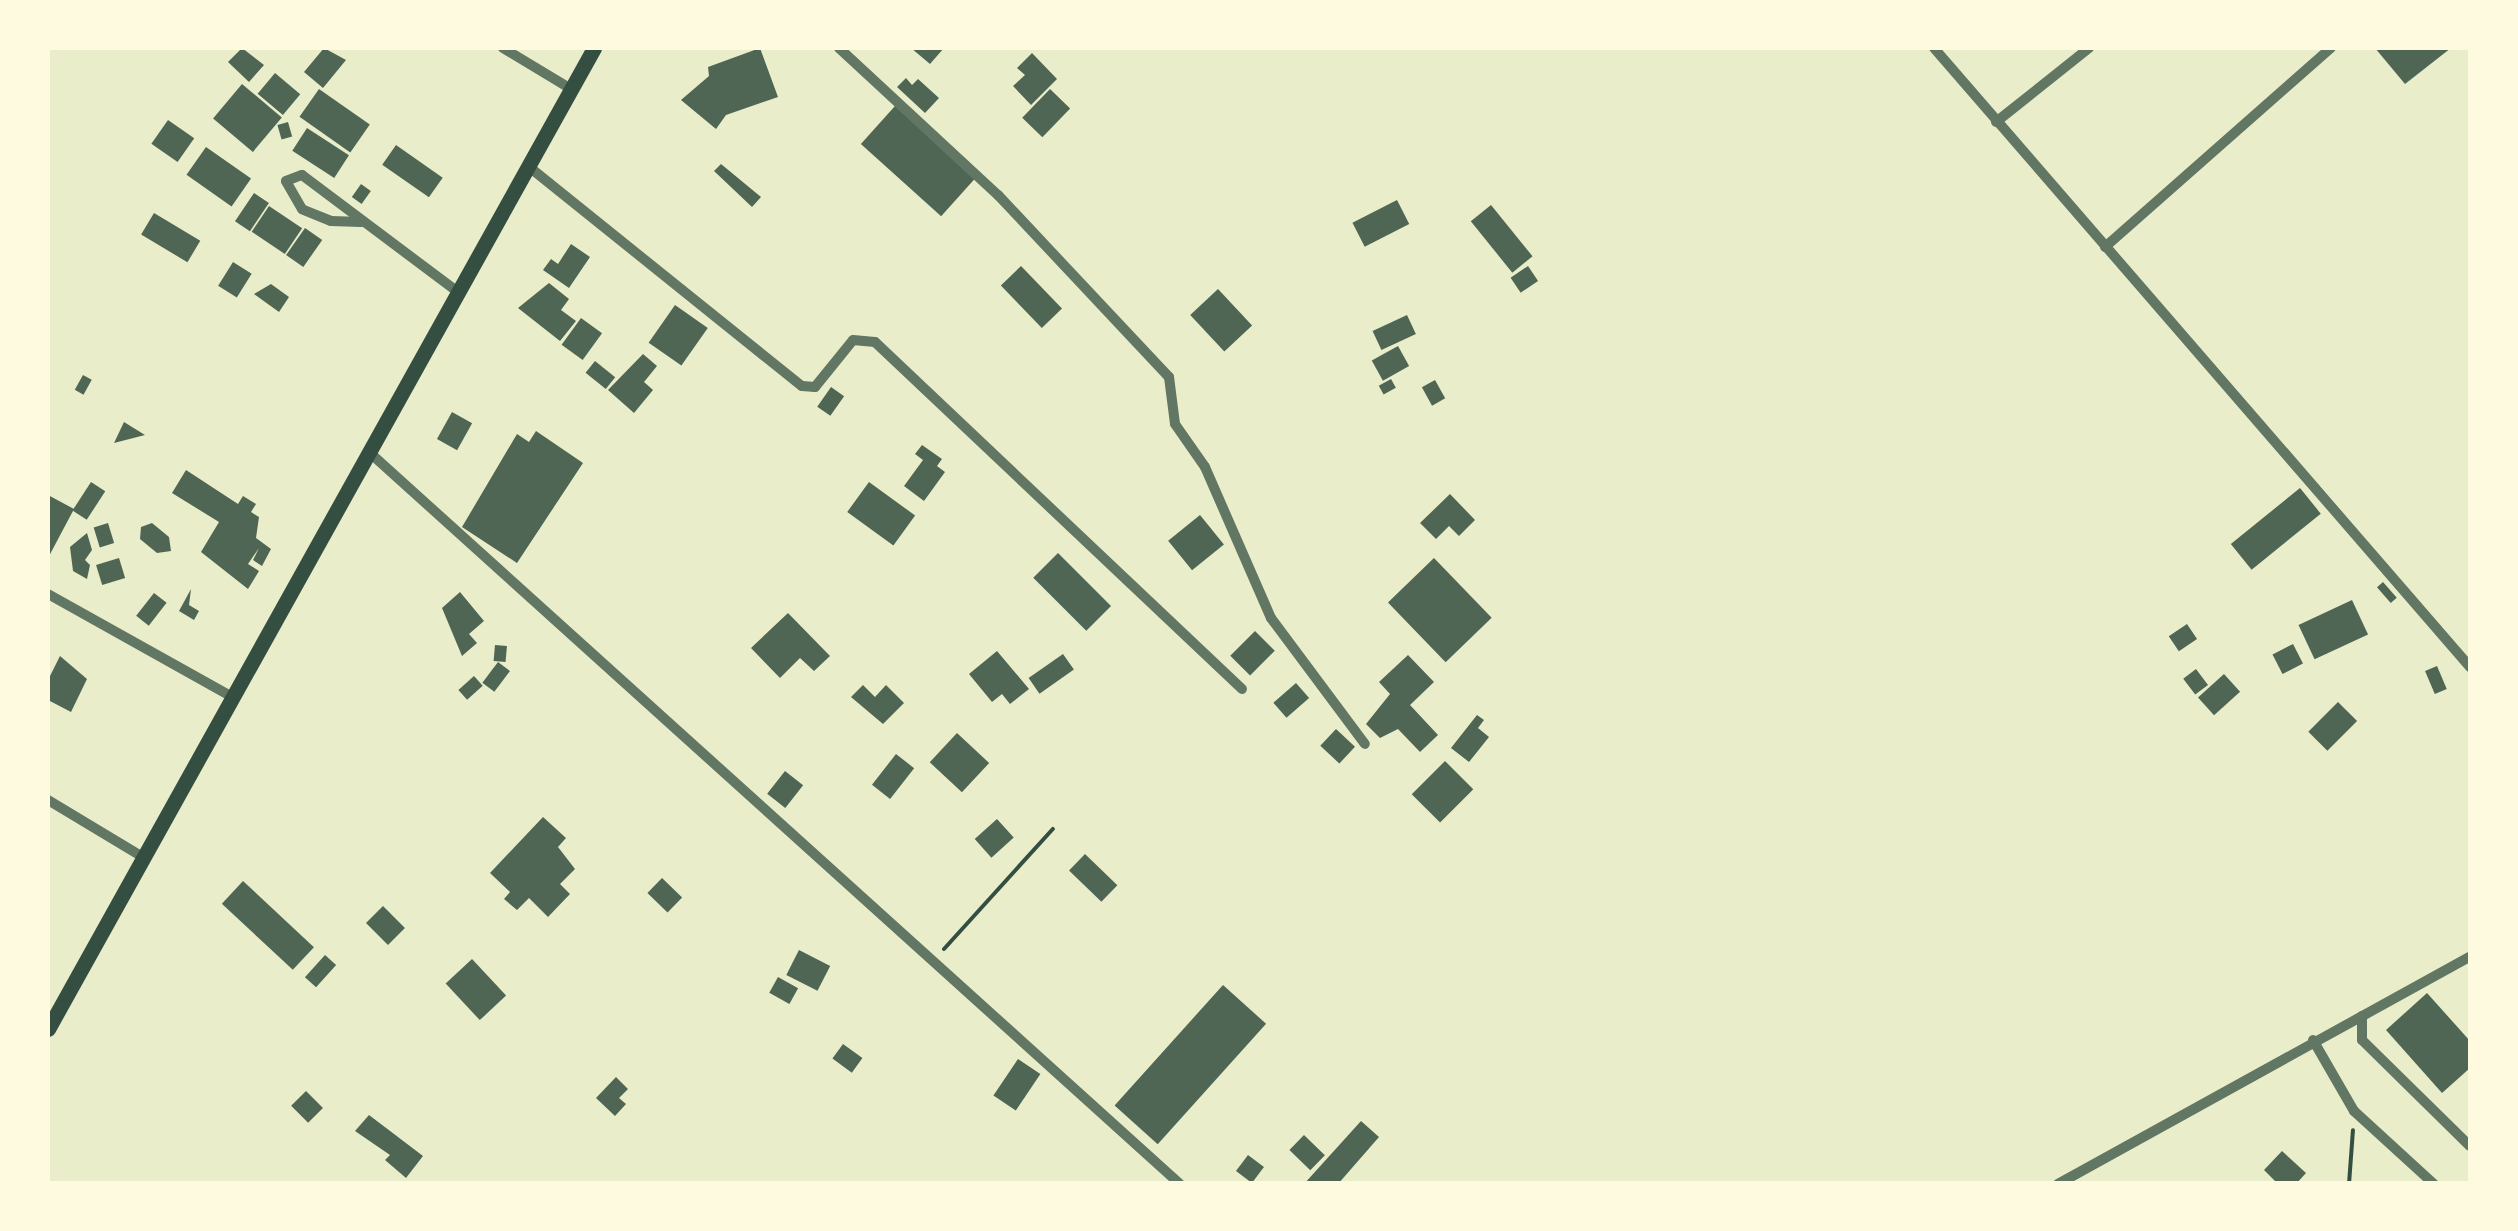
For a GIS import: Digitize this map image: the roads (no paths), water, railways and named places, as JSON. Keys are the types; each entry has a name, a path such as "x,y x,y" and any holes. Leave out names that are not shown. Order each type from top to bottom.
{"main road":[{"path":"48,1029 236,699 594,48"}],"street":[{"path":"504,48 571,89"},
{"path":"839,48 998,196 1169,378 1175,424 1205,466 1271,618 1366,744"},
{"path":"1934,48 2470,667"},
{"path":"1996,122 2089,48"},
{"path":"2105,247 2331,48"},
{"path":"528,166 802,386 815,387 852,340 875,342 1242,689"},
{"path":"362,222 331,222 302,208 286,181 302,175 458,292"},
{"path":"369,452 1180,1184"},
{"path":"48,594 236,699"},
{"path":"48,800 143,858"},
{"path":"2058,1184 2313,1040 2470,957"},
{"path":"2362,1016 2362,1040 2470,1146"},
{"path":"2313,1040 2354,1111 2434,1184"}]}
